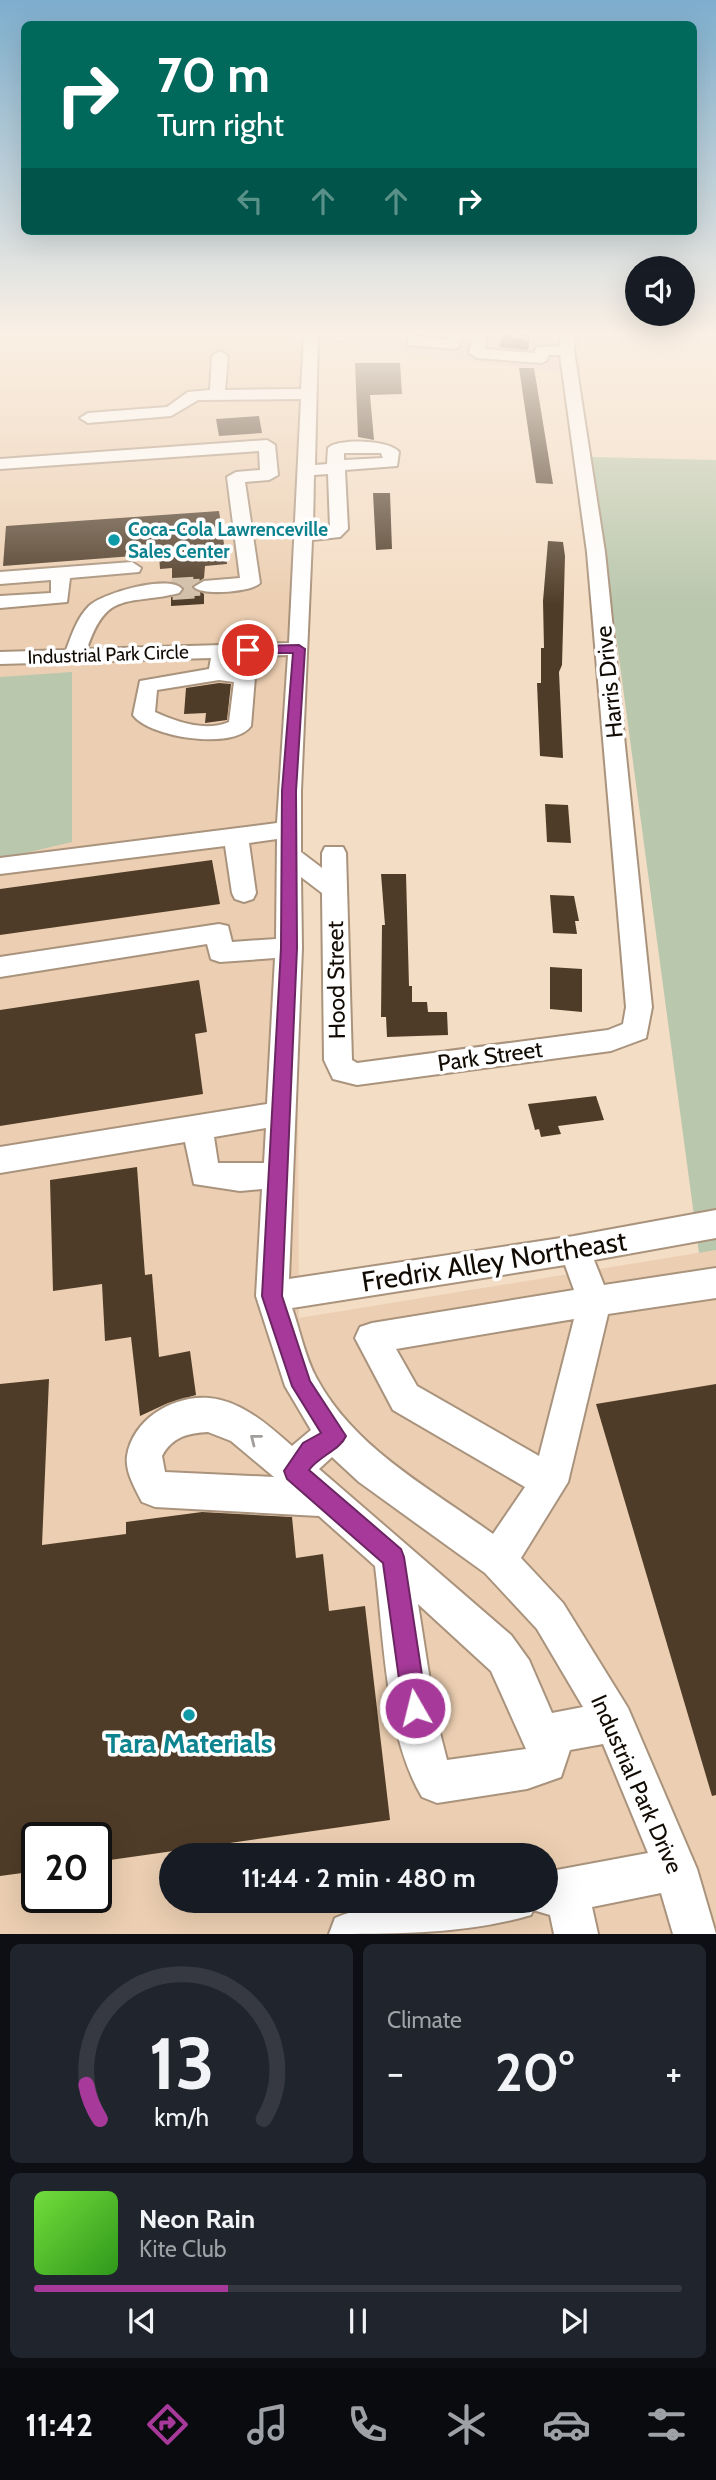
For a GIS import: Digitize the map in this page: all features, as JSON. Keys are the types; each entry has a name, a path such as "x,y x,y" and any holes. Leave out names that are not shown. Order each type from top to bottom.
{"street":[{"name":"Industrial Park Drive","path":"306,425 299,649 288,842 289,948 272,1296 302,1386 335,1436 372,1469 498,1560 550,1616 614,1722 676,1869 695,1934"},
{"name":"Harris Drive","path":"580,425 596,552 639,1007 636,1030"},
{"path":"0,464 267,445 269,475 236,477 250,583 204,587"},
{"path":"303,535 334,534 339,530 336,467 305,470"},
{"path":"304,494 337,493"},
{"path":"0,578 132,568"},
{"path":"0,602 60,598 61,573"},
{"path":"74,656 91,614 112,601 137,593 172,589"},
{"name":"Industrial Park Circle","path":"0,658 299,649"},
{"path":"219,674 222,650"},
{"path":"219,674 245,677 240,726 230,732 181,729 144,715 148,685 219,674"},
{"path":"0,866 236,836 288,842"},
{"path":"236,836 244,892"},
{"name":"Hood Street","path":"288,842 334,888"},
{"name":"Hood Street","path":"334,853 338,1060 342,1071"},
{"path":"0,967 219,933 219,952 289,948"},
{"name":"Park Street","path":"342,1071 357,1074 597,1041 624,1037 636,1030"},
{"path":"0,1160 280,1114"},
{"path":"198,1129 205,1175 240,1178 278,1175"},
{"name":"Fredrix Alley Northeast","path":"272,1296 574,1250 716,1224"},
{"path":"498,1560 550,1482 595,1301 574,1250"},
{"path":"550,1482 405,1398 372,1338 716,1283"},
{"path":"327,1498 155,1489 147,1479 143,1466 160,1427 179,1417 200,1413 226,1419 249,1433 327,1498 506,1658 550,1750 547,1763 527,1769 437,1782 430,1776 419,1734 393,1557"},
{"path":"295,1471 311,1450 335,1436"},
{"path":"541,1735 614,1722"},
{"path":"558,1892 676,1869"},
{"path":"558,1896 576,1934"},
{"path":"369,1932 456,1913"}],"shaded area":[{"path":"0,425 316,425 297,870 299,1318 716,1250 716,1934 0,1934 0,859 72,673 0,677"}],"green space":[{"path":"592,457 716,460 716,1250 699,1253"},
{"path":"72,672 72,842 0,859 0,677"}],"building":[{"path":"217,425 261,425 262,433 219,436"},
{"path":"358,425 373,425 374,440 358,437"},
{"path":"527,425 543,425 553,484 536,483"},
{"path":"373,493 390,493 392,549 376,550"},
{"name":"Coca-Cola Lawrenceville Sales Center","path":"219,511 227,564 205,566 204,578 192,586 204,594 204,604 171,606 171,597 181,595 185,588 172,582 172,568 160,569 159,554 3,566 6,526"},
{"path":"548,541 563,542 565,556 562,665 559,672 563,758 540,756 537,683 541,683 541,648 544,648 543,601"},
{"path":"231,684 227,720 205,723 206,713 184,714 186,688"},
{"path":"545,804 568,805 571,843 547,842"},
{"path":"212,860 220,904 0,935 0,889"},
{"path":"381,874 406,874 409,986 412,986 412,1002 427,1002 428,1012 447,1012 448,1035 387,1037 386,1017 381,1017 382,925 385,925"},
{"path":"550,895 574,896 579,921 575,921 577,934 553,933"},
{"path":"550,967 582,969 582,1012 550,1009"},
{"path":"199,980 207,1032 195,1034 203,1094 0,1126 0,1010"},
{"path":"596,1096 604,1120 558,1126 561,1134 541,1137 539,1129 535,1130 528,1104"},
{"path":"137,1167 145,1275 152,1274 159,1357 190,1351 196,1395 168,1403 140,1416 131,1337 105,1341 102,1284 53,1291 50,1180"},
{"name":"Tara Materials","path":"49,1379 42,1545 126,1534 126,1522 202,1512 292,1517 296,1558 323,1554 329,1611 365,1606 390,1820 229,1843 159,1843 159,1853 112,1860 112,1822 21,1822 21,1873 0,1876 0,1384"},
{"path":"716,1384 716,1795 712,1796 596,1404"}],"tunnel":[{"path":"172,589 204,587 183,588"}],"place":[{"name":"Coca-Cola Lawrenceville Sales Center","path":"114,540"},
{"name":"Tara Materials","path":"189,1715"}],"route":[{"path":"248,650 299,649 289,791 289,948 272,1296 302,1386 335,1436 311,1450 295,1471 393,1557 415,1708"}]}
